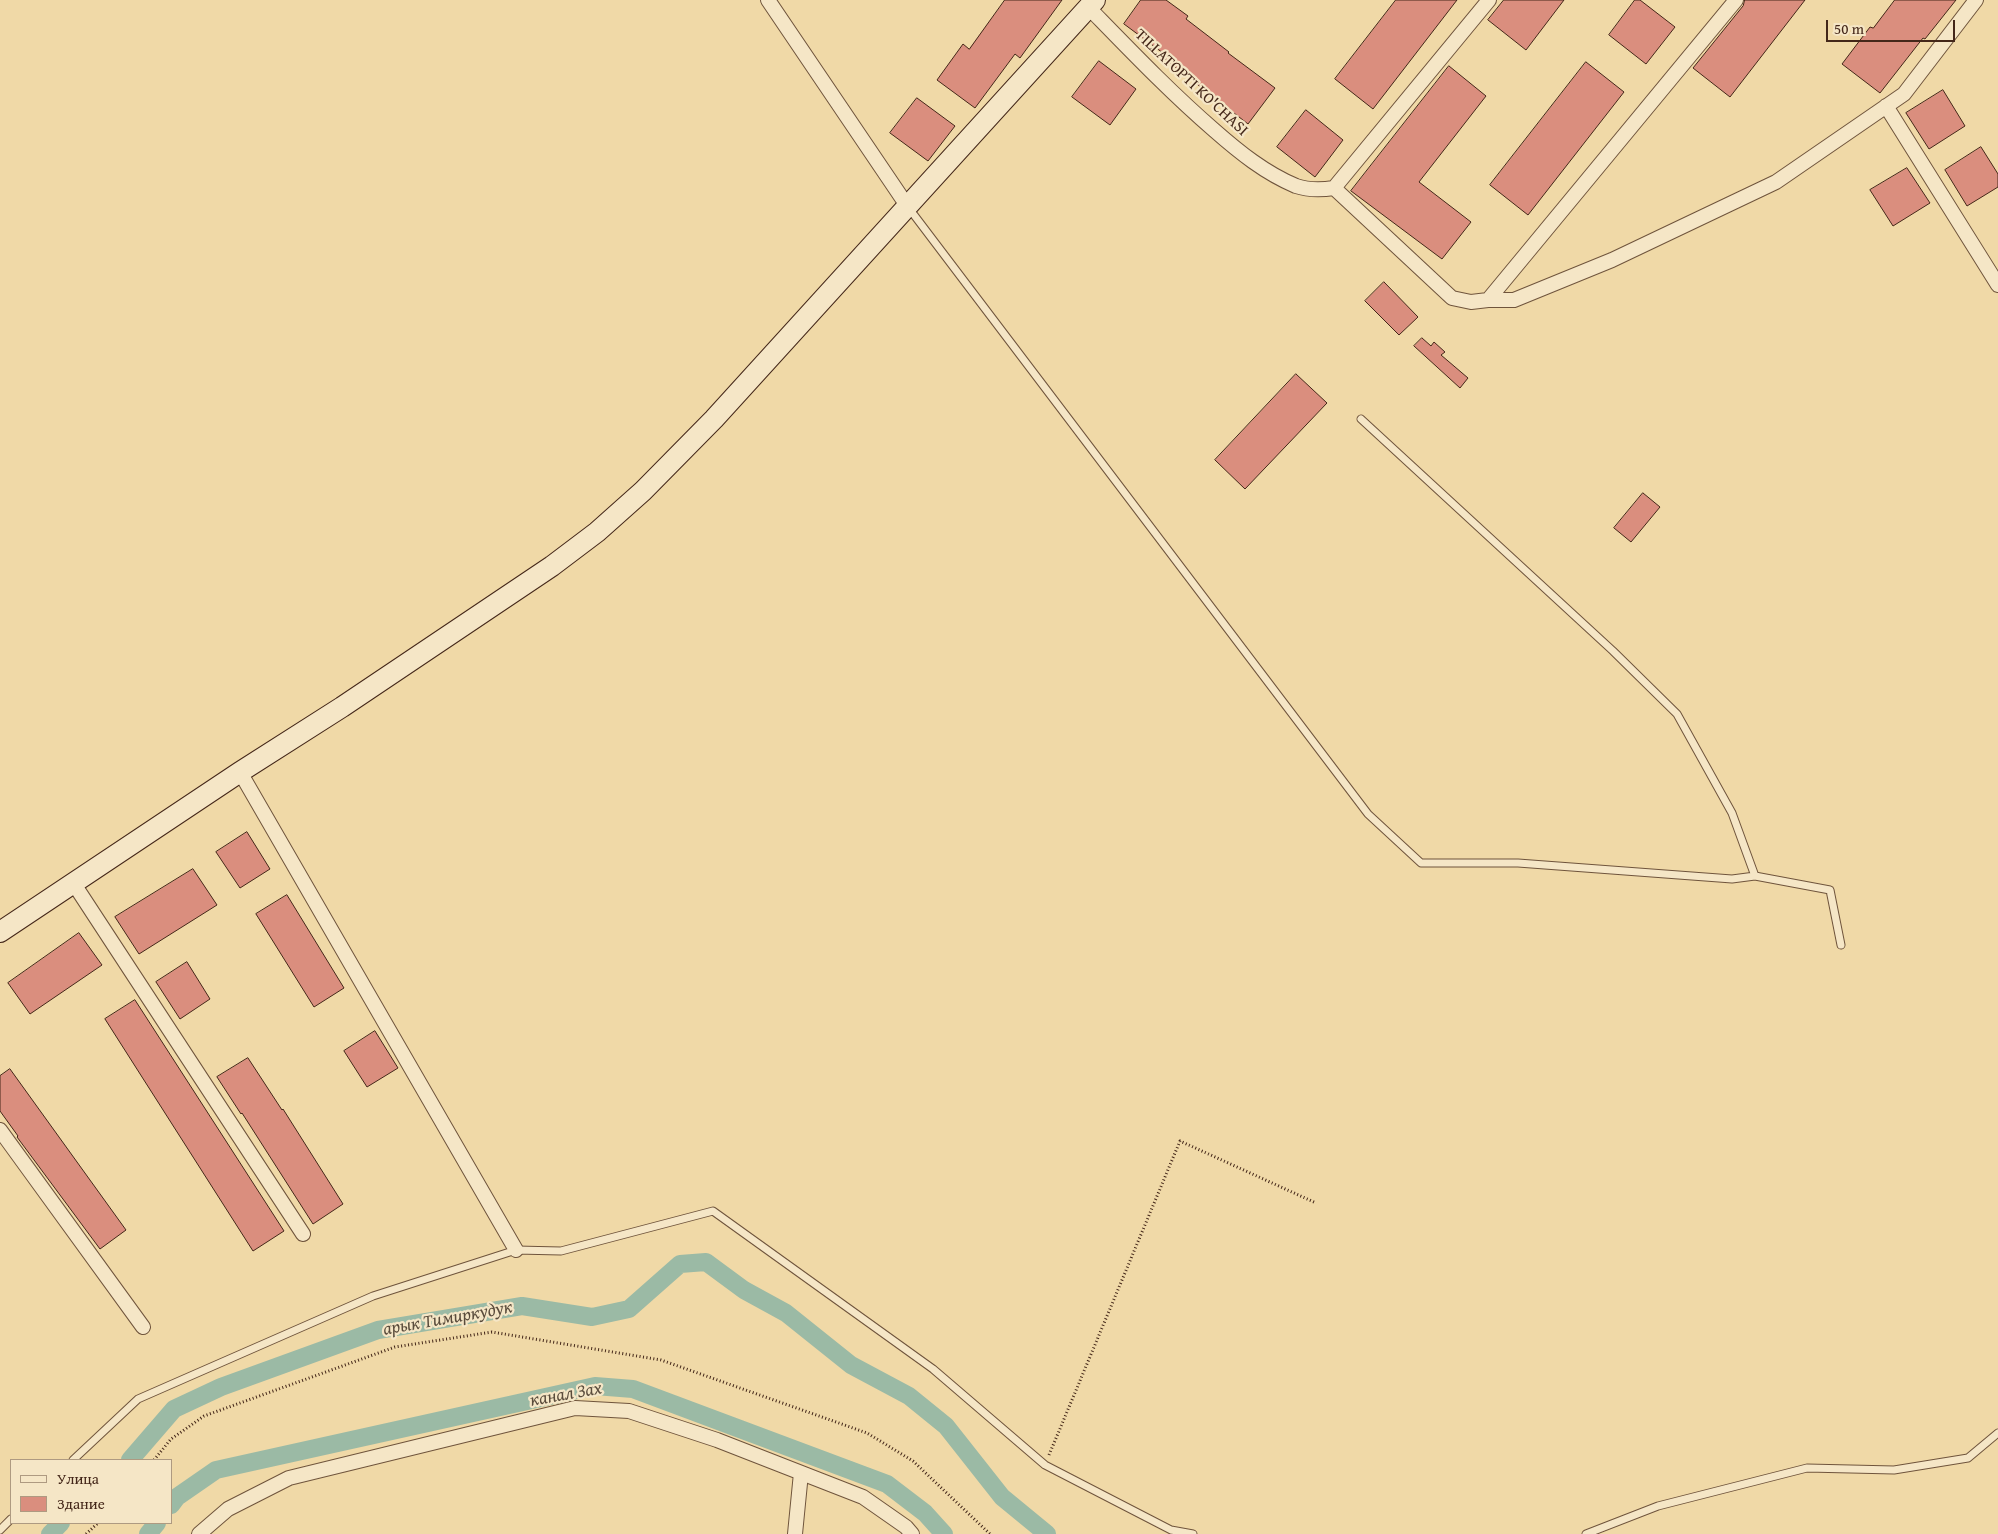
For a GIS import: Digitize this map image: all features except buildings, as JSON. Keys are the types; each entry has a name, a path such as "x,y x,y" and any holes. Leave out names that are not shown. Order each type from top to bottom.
{"main road":[{"path":"0,932 240,772 342,707 552,566 598,532 678,457 908,207 1091,4"}],"street":[{"path":"768,0 908,207"},
{"path":"1489,0 1334,188 1452,298 1471,302 1514,300 1603,264 1776,182 1904,94 1976,0"},
{"path":"1488,300 1736,0"},
{"name":"TILLATOPTI KO'CHASI","path":"1091,4 1186,106 1241,154 1269,172 1298,186 1317,190 1334,188"},
{"path":"1886,106 1998,285"},
{"path":"240,772 516,1250"},
{"path":"74,884 303,1234"},
{"path":"0,1130 143,1327"},
{"path":"199,1534 228,1508 288,1478 575,1408 629,1411 717,1440 863,1497 906,1527 912,1534"},
{"path":"795,1534 801,1473"}],"lane":[{"path":"908,207 1368,814 1420,863 1518,863 1732,880 1755,876 1830,890 1840,945"},
{"path":"1361,419 1613,651 1677,714 1732,813 1755,876"},
{"path":"74,1459 138,1399 373,1296 516,1250 561,1251 713,1211 933,1369 1045,1465 1171,1530 1193,1534"},
{"path":"1586,1534 1658,1506 1807,1468 1894,1470 1968,1458 1998,1432"},
{"path":"0,1530 10,1520"}],"path":[{"path":"1045,1465 1180,1141 1316,1203"},
{"path":"86,1534 97,1524"}],"waterway":[{"name":"арык Тимиркудук","path":"131,1459 174,1409 221,1387 378,1330 522,1306 592,1317 629,1309 680,1264 706,1262 744,1290 786,1313 851,1365 909,1396 946,1426 1002,1497 1047,1534"},
{"name":"канал Зах","path":"172,1504 177,1497 216,1470 595,1386 633,1389 887,1484 925,1513 944,1534"},
{"name":"арык Тимиркудук","path":"50,1534 60,1524"},
{"name":"канал Зах","path":"148,1534 156,1524"}]}
